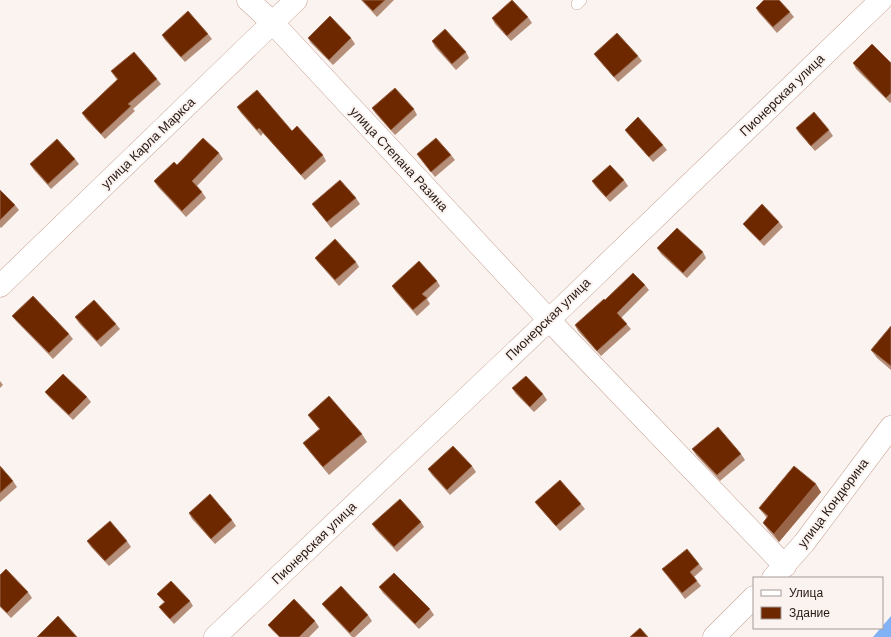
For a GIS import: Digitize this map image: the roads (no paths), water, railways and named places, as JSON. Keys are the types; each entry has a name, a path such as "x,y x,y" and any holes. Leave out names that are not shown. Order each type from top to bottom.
{"main road":[{"name":"улица Степана Разина","path":"248,0 272,22 779,572"},
{"name":"улица Карла Маркса","path":"0,286 296,0"},
{"name":"Пионерская улица","path":"215,637 548,320 880,0"},
{"name":"улица Кондюрина","path":"779,572 804,543 891,427"},
{"path":"714,637 753,598"}],"water":[{"path":"891,616 891,637 873,637 880,629 883,629 883,625"}]}
